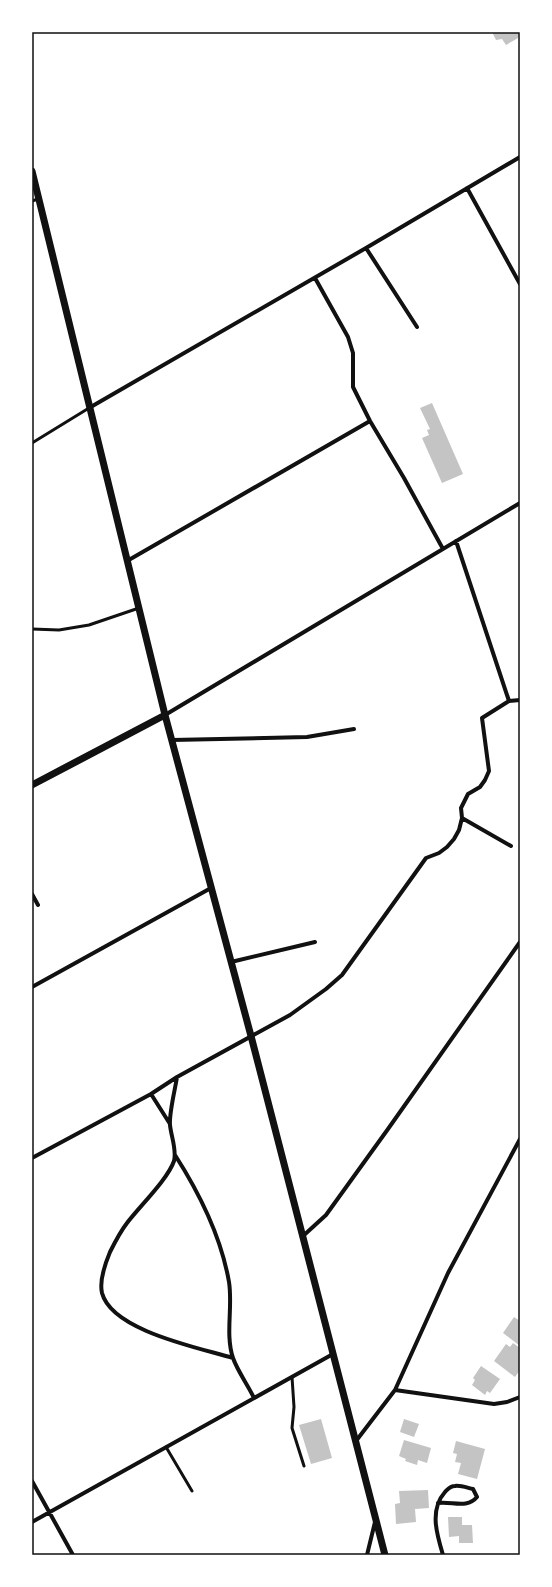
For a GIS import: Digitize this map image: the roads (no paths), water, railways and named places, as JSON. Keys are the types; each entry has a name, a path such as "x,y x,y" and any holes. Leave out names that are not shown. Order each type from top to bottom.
{"street":[{"path":"89,408 315,278 520,156"},
{"path":"32,171 35,200 89,408 165,715 251,1036 385,1555"},
{"path":"467,188 520,284"},
{"path":"366,248 417,327"},
{"path":"315,278 348,337 353,353 354,387 370,421 404,478 443,549"},
{"path":"127,561 370,421"},
{"path":"32,785 165,715 520,503"},
{"path":"456,541 509,701"},
{"path":"32,1158 151,1094 177,1077 307,1004 342,975 426,858 439,853 447,847 459,830 462,818 461,808 468,794 480,787 489,771 482,718 509,701 520,700"},
{"path":"172,740 307,737 354,729"},
{"path":"462,818 511,846"},
{"path":"32,986 211,888"},
{"path":"32,894 38,905"},
{"path":"231,962 315,942"},
{"path":"302,1236 326,1215 520,942"},
{"path":"177,1077 170,1124 175,1155 174,1162 165,1176 118,1236 105,1265 101,1284 102,1293 109,1308 136,1327 150,1333 233,1358"},
{"path":"151,1094 170,1124"},
{"path":"356,1441 395,1390 448,1273 520,1139"},
{"path":"175,1155 202,1199 220,1248 229,1284 229,1323 233,1358 254,1398"},
{"path":"32,1522 333,1354"},
{"path":"395,1390 494,1404 507,1402 520,1397"},
{"path":"32,1481 73,1555"},
{"path":"438,1503 446,1502 466,1504 472,1503 477,1497 473,1489 456,1485 449,1487 442,1496 438,1503 435,1522 443,1555"},
{"path":"367,1555 375,1520"}],"lane":[{"path":"32,443 89,408"},
{"path":"32,629 59,630 88,625 139,608"},
{"path":"292,1377 294,1407 292,1428 304,1466"},
{"path":"166,1448 192,1491"}]}
